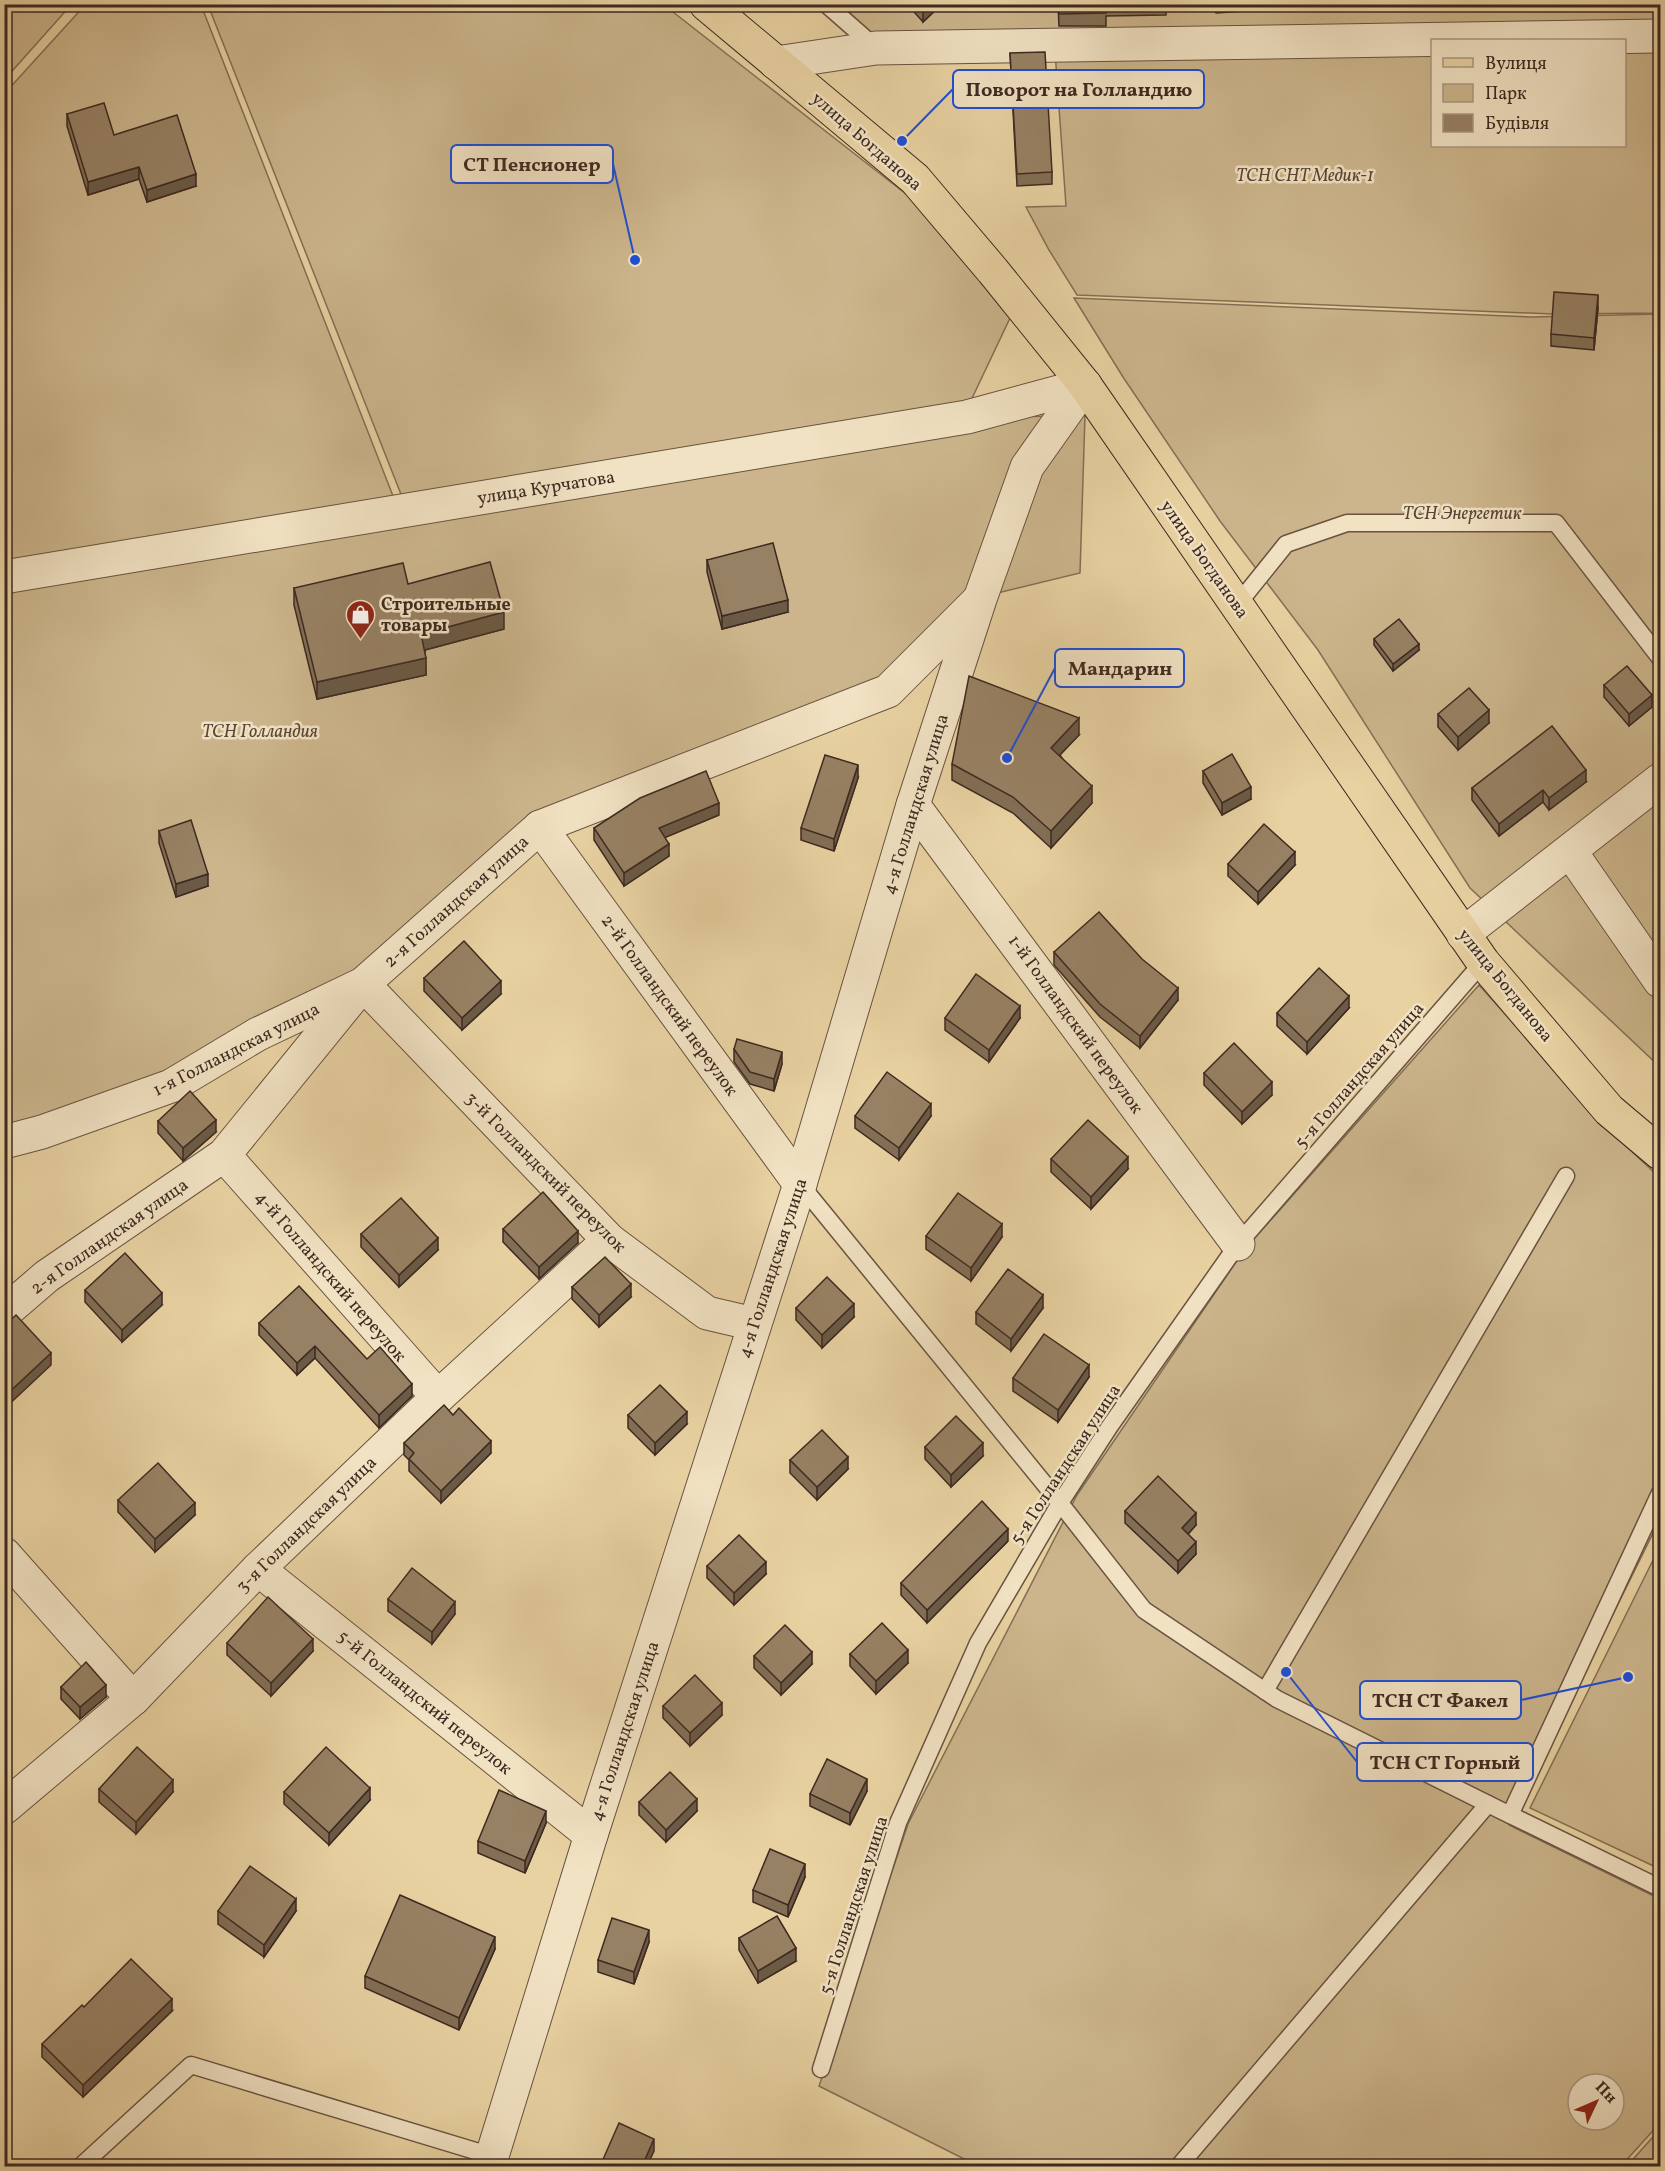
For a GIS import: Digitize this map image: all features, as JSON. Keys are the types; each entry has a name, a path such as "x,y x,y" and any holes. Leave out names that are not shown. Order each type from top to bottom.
{"main road":[{"name":"улица Богданова","path":"706,4 915,179 1085,385 1483,962 1609,1110 1660,1153"}],"street":[{"path":"1464,39 1660,36"},
{"path":"776,63 876,48 1431,40"},
{"name":"улица Курчатова","path":"4,577 967,417 1085,385"},
{"name":"4-я Голландская улица","path":"490,2161 591,1835 800,1184 914,805 980,599 1027,467 1085,385"},
{"name":"2-я Голландская улица","path":"4,1313 47,1276 224,1155 363,984 540,827 888,692 980,599"},
{"path":"1463,934 1660,780"},
{"name":"1-й Голландский переулок","path":"914,805 1238,1244"},
{"name":"2-й Голландский переулок","path":"540,827 800,1184"},
{"path":"1570,851 1660,981"},
{"name":"1-я Голландская улица","path":"4,1142 42,1132 171,1086 258,1034 363,984"},
{"name":"3-й Голландский переулок","path":"363,984 609,1240 707,1313 754,1324"},
{"name":"4-й Голландский переулок","path":"224,1155 438,1397"},
{"name":"3-я Голландская улица","path":"4,1808 133,1699 258,1569 438,1397 609,1240"},
{"path":"4,1554 133,1699"},
{"name":"5-й Голландский переулок","path":"258,1569 591,1835"}],"lane":[{"path":"826,4 876,48"},
{"path":"1237,605 1286,544 1347,523 1556,523 1660,658"},
{"name":"5-я Голландская улица","path":"821,2069 898,1823 978,1643 1060,1503 1110,1426 1238,1244 1483,962"},
{"path":"1265,1691 1566,1176"},
{"path":"800,1184 1060,1503 1144,1610 1277,1699 1660,1888"},
{"path":"1510,1815 1660,1493"},
{"path":"1179,2166 1488,1804"},
{"path":"81,2166 191,2065 490,2161"}],"green space":[{"path":"1660,4 1660,31 876,37 841,5"},
{"path":"4,5 71,5 5,79"},
{"name":"ТСН Голландия","path":"85,5 201,5 402,519 967,417 1085,416 1080,573 977,598 887,689 536,826 362,981 170,1083 5,1138 5,93"},
{"path":"208,5 664,5 915,201 1010,318 965,413 408,512"},
{"name":"ТСН СНТ Медик-1","path":"1626,43 1660,43 1660,313 1553,314 1077,295 1026,207 1066,206 1055,51 1431,44 1431,147 1626,147"},
{"name":"ТСН Энергетик","path":"1074,298 1532,317 1660,314 1660,1067 1470,888 1318,650 1220,521 1123,377"},
{"path":"1479,985 1607,1128 1660,1178 1660,1519 1509,1825 1660,1899 1660,2123 1621,2166 978,2166 819,2086 908,1824 1077,1495 1245,1249"},
{"path":"1660,1546 1660,1869 1530,1808"},
{"path":"1660,2129 1660,2166 1627,2166"}],"building":[{"path":"918,4 928,4 923,9"},
{"path":"1059,4 1105,4 1106,13 1059,14"},
{"path":"1045,52 1052,172 1017,174 1010,53"},
{"path":"104,103 114,135 177,115 196,174 147,190 139,167 88,182 67,114"},
{"path":"1554,292 1598,295 1594,338 1551,334"},
{"path":"773,543 788,600 722,616 707,560"},
{"path":"490,562 504,612 421,634 426,658 317,682 294,588 403,563 408,584"},
{"path":"1399,619 1419,644 1393,664 1374,639"},
{"path":"1627,666 1652,695 1629,714 1604,685"},
{"path":"969,676 1079,718 1051,748 1092,786 1051,831 1013,797 952,764"},
{"path":"1469,688 1489,710 1458,737 1438,714"},
{"path":"1552,726 1586,770 1549,798 1543,790 1499,824 1472,788"},
{"path":"1232,754 1251,787 1222,803 1203,771"},
{"path":"825,755 858,765 834,839 801,828"},
{"path":"706,771 719,803 659,828 669,844 624,873 594,828 640,798"},
{"path":"191,820 208,874 176,884 159,831"},
{"path":"1264,824 1295,852 1258,892 1228,864"},
{"path":"1099,912 1142,959 1178,988 1140,1036 1100,1004 1054,952"},
{"path":"464,941 501,981 462,1018 424,978"},
{"path":"1319,968 1349,996 1307,1042 1277,1013"},
{"path":"976,974 1020,1006 989,1050 945,1018"},
{"path":"737,1039 782,1052 774,1079 750,1072 734,1049"},
{"path":"1234,1043 1272,1082 1242,1112 1204,1073"},
{"path":"887,1072 931,1104 899,1148 855,1116"},
{"path":"190,1091 216,1120 183,1148 158,1121"},
{"path":"1088,1120 1128,1157 1091,1197 1051,1159"},
{"path":"543,1192 578,1231 539,1267 503,1229"},
{"path":"958,1193 1002,1224 971,1268 926,1236"},
{"path":"401,1198 438,1238 399,1275 361,1234"},
{"path":"125,1253 162,1293 122,1330 85,1290"},
{"path":"605,1257 631,1284 599,1315 572,1287"},
{"path":"1008,1269 1043,1295 1011,1339 976,1312"},
{"path":"827,1277 854,1304 822,1335 796,1308"},
{"path":"299,1286 367,1359 380,1347 412,1384 379,1415 315,1346 297,1363 259,1323"},
{"path":"16,1315 51,1353 4,1397 4,1326"},
{"path":"1044,1334 1089,1365 1058,1410 1013,1378"},
{"path":"660,1385 687,1412 655,1443 628,1415"},
{"path":"444,1405 453,1415 459,1408 491,1441 441,1491 409,1459 414,1453 404,1443"},
{"path":"956,1416 983,1443 951,1475 925,1447"},
{"path":"822,1430 848,1457 817,1487 790,1460"},
{"path":"158,1463 195,1503 155,1539 118,1500"},
{"path":"1158,1476 1196,1513 1182,1528 1196,1542 1178,1561 1125,1511"},
{"path":"982,1501 1008,1529 927,1610 901,1583"},
{"path":"739,1535 766,1562 734,1593 707,1566"},
{"path":"412,1568 455,1602 432,1632 388,1599"},
{"path":"268,1597 313,1639 271,1683 227,1643"},
{"path":"882,1623 908,1650 876,1681 850,1654"},
{"path":"785,1625 812,1652 781,1683 754,1656"},
{"path":"86,1662 106,1685 80,1707 61,1687"},
{"path":"695,1675 722,1703 690,1733 663,1706"},
{"path":"137,1747 173,1780 136,1822 99,1789"},
{"path":"326,1747 370,1788 329,1833 284,1792"},
{"path":"827,1759 867,1779 850,1813 810,1794"},
{"path":"670,1772 697,1799 666,1830 639,1802"},
{"path":"499,1790 546,1811 525,1861 478,1841"},
{"path":"770,1849 805,1864 788,1905 753,1890"},
{"path":"250,1866 296,1899 264,1945 218,1911"},
{"path":"400,1895 495,1937 459,2018 365,1976"},
{"path":"777,1916 796,1948 758,1971 739,1938"},
{"path":"612,1918 649,1930 634,1972 598,1960"},
{"path":"131,1959 172,1999 83,2085 42,2044 82,2005 84,2007"},
{"path":"619,2123 654,2139 642,2166 601,2164"}],"place":[{"name":"Поворот на Голландию","path":"902,141"},
{"name":"СТ Пенсионер","path":"635,260"},
{"name":"Строительные товары","path":"360,640"},
{"name":"Мандарин","path":"1007,758"},
{"name":"ТСН СТ Горный","path":"1286,1672"},
{"name":"ТСН СТ Факел","path":"1628,1677"}]}
